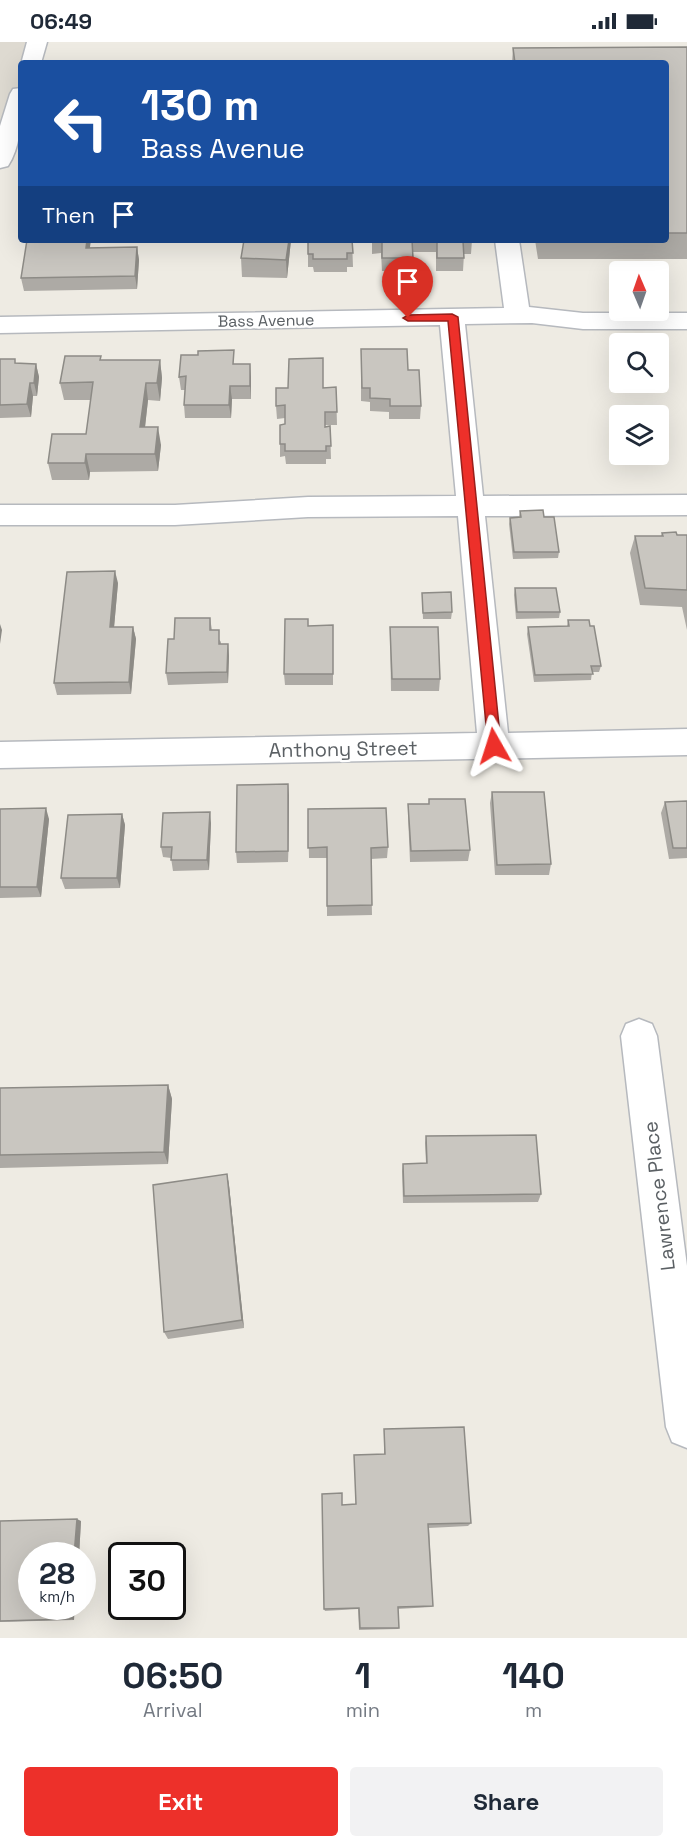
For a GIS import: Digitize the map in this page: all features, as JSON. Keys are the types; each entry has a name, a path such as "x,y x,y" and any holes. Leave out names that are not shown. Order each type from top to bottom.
{"street":[{"path":"32,60 37,42"},
{"path":"18,104 0,162 18,162"},
{"path":"508,243 525,315"},
{"path":"669,305 687,305"},
{"name":"Bass Avenue","path":"0,325 525,315 576,308 609,306"},
{"name":"Bass Avenue","path":"525,315 583,321 687,321"},
{"path":"452,317 494,746"},
{"path":"0,515 175,515 308,507 687,505"},
{"name":"Anthony Street","path":"0,756 687,742"},
{"name":"Lawrence Place","path":"639,1036 687,1427"}],"shaded area":[{"path":"0,42 37,42 32,60 18,60 18,104 0,161"}],"building":[{"path":"687,47 687,233 669,233 669,60 515,60 513,48"},
{"path":"27,243 87,243 86,248 137,247 135,276 21,278"},
{"path":"244,243 289,243 286,260 241,258"},
{"path":"308,243 352,243 353,253 347,253 347,259 313,259 313,254 308,254"},
{"path":"382,243 412,243 413,258 382,258"},
{"path":"437,243 463,243 464,258 437,258"},
{"path":"361,349 407,349 408,370 419,370 421,406 390,406 390,399 370,398 370,388 362,388"},
{"path":"234,350 233,364 250,364 250,386 230,386 229,405 184,405 186,376 179,377 181,355 198,355 198,351"},
{"path":"65,356 101,356 100,360 160,360 157,383 146,383 140,427 158,427 155,454 86,454 85,463 48,463 52,434 86,434 93,382 60,383"},
{"path":"323,358 323,388 336,387 337,412 325,412 325,427 330,426 331,446 326,446 326,451 285,451 285,444 280,444 280,425 285,424 285,405 276,406 276,388 288,388 289,359"},
{"path":"0,359 15,359 15,363 36,364 34,383 30,383 27,404 0,405"},
{"path":"543,510 544,517 554,517 559,552 514,552 510,518 521,517 520,511"},
{"path":"676,532 677,535 687,535 687,590 645,588 635,536 663,536 662,533"},
{"path":"115,571 110,627 133,627 129,682 54,683 67,572"},
{"path":"515,588 556,588 560,612 517,612"},
{"path":"451,592 452,612 423,613 422,593"},
{"path":"175,618 210,618 210,630 219,630 219,644 228,644 227,672 166,673 168,639 174,639"},
{"path":"285,619 308,619 308,626 333,625 333,674 284,674"},
{"path":"568,620 589,620 590,626 594,626 601,666 591,666 593,674 535,675 528,627 569,626"},
{"path":"390,627 438,627 440,679 392,679"},
{"path":"288,784 288,851 236,852 237,785"},
{"path":"492,792 544,792 551,864 497,865"},
{"path":"429,799 465,799 470,850 411,851 408,804 429,804"},
{"path":"687,801 687,848 673,848 665,802"},
{"path":"46,808 37,887 0,887 0,809"},
{"path":"386,808 388,847 371,848 372,905 327,906 327,847 308,848 308,809"},
{"path":"210,812 207,860 171,860 172,847 161,847 163,813"},
{"path":"122,814 117,878 61,878 68,815"},
{"path":"168,1085 164,1152 0,1155 0,1088"},
{"path":"536,1135 541,1194 404,1196 403,1164 427,1163 426,1136"},
{"path":"227,1174 242,1320 164,1332 153,1185"},
{"path":"464,1427 471,1523 428,1524 433,1606 398,1607 399,1628 360,1628 359,1608 324,1609 322,1494 342,1493 342,1505 356,1504 354,1455 385,1454 384,1429"},
{"path":"77,1519 75,1542 18,1542 18,1620 35,1620 0,1621 0,1521"}],"route":[{"path":"408,318 452,317 494,746"}]}
